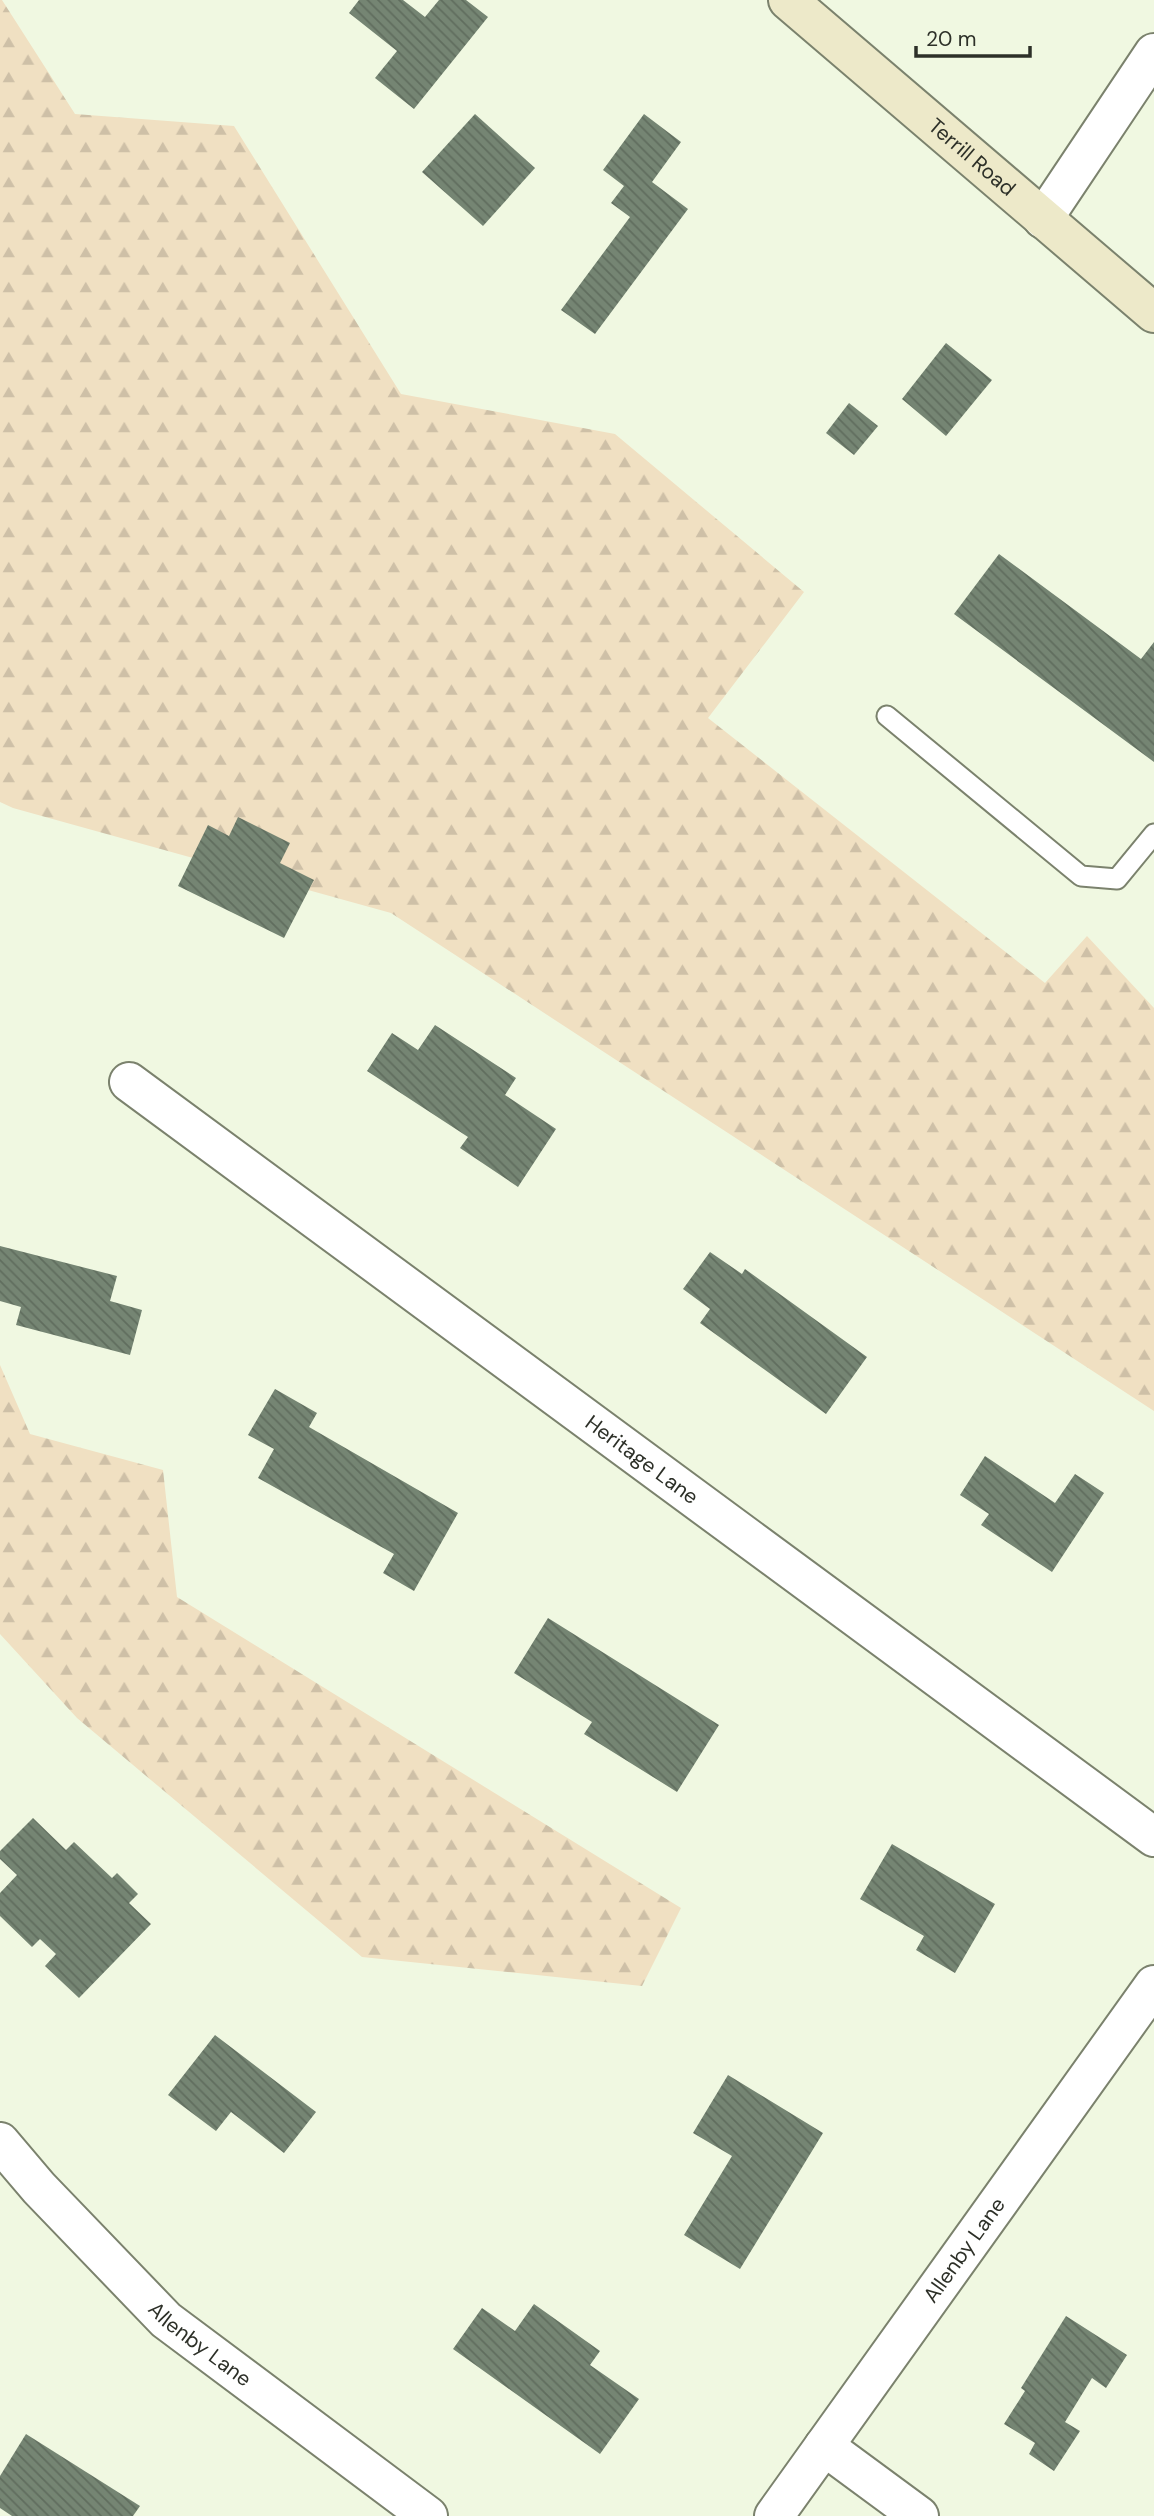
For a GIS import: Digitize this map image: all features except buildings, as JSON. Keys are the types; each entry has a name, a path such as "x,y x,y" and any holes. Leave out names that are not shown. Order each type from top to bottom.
{"street":[{"name":"Terrill Road","path":"788,0 1154,313"},
{"path":"1043,219 1154,53"},
{"name":"Heritage Lane","path":"129,1082 1154,1837"},
{"name":"Allenby Lane","path":"774,2516 1154,1984"},
{"name":"Allenby Lane","path":"0,2142 39,2188 166,2320 428,2516"},
{"path":"824,2446 919,2516"}],"lane":[{"path":"887,716 1081,876 1117,878 1154,834"}],"green space":[{"path":"0,0 75,114 234,126 401,394 615,434 804,592 708,718 1045,983 1087,936 1154,1008 1154,1411 391,913 13,808 0,802"},
{"path":"0,1365 30,1434 163,1470 177,1597 681,1908 642,1986 362,1957 77,1718 0,1634"}]}
